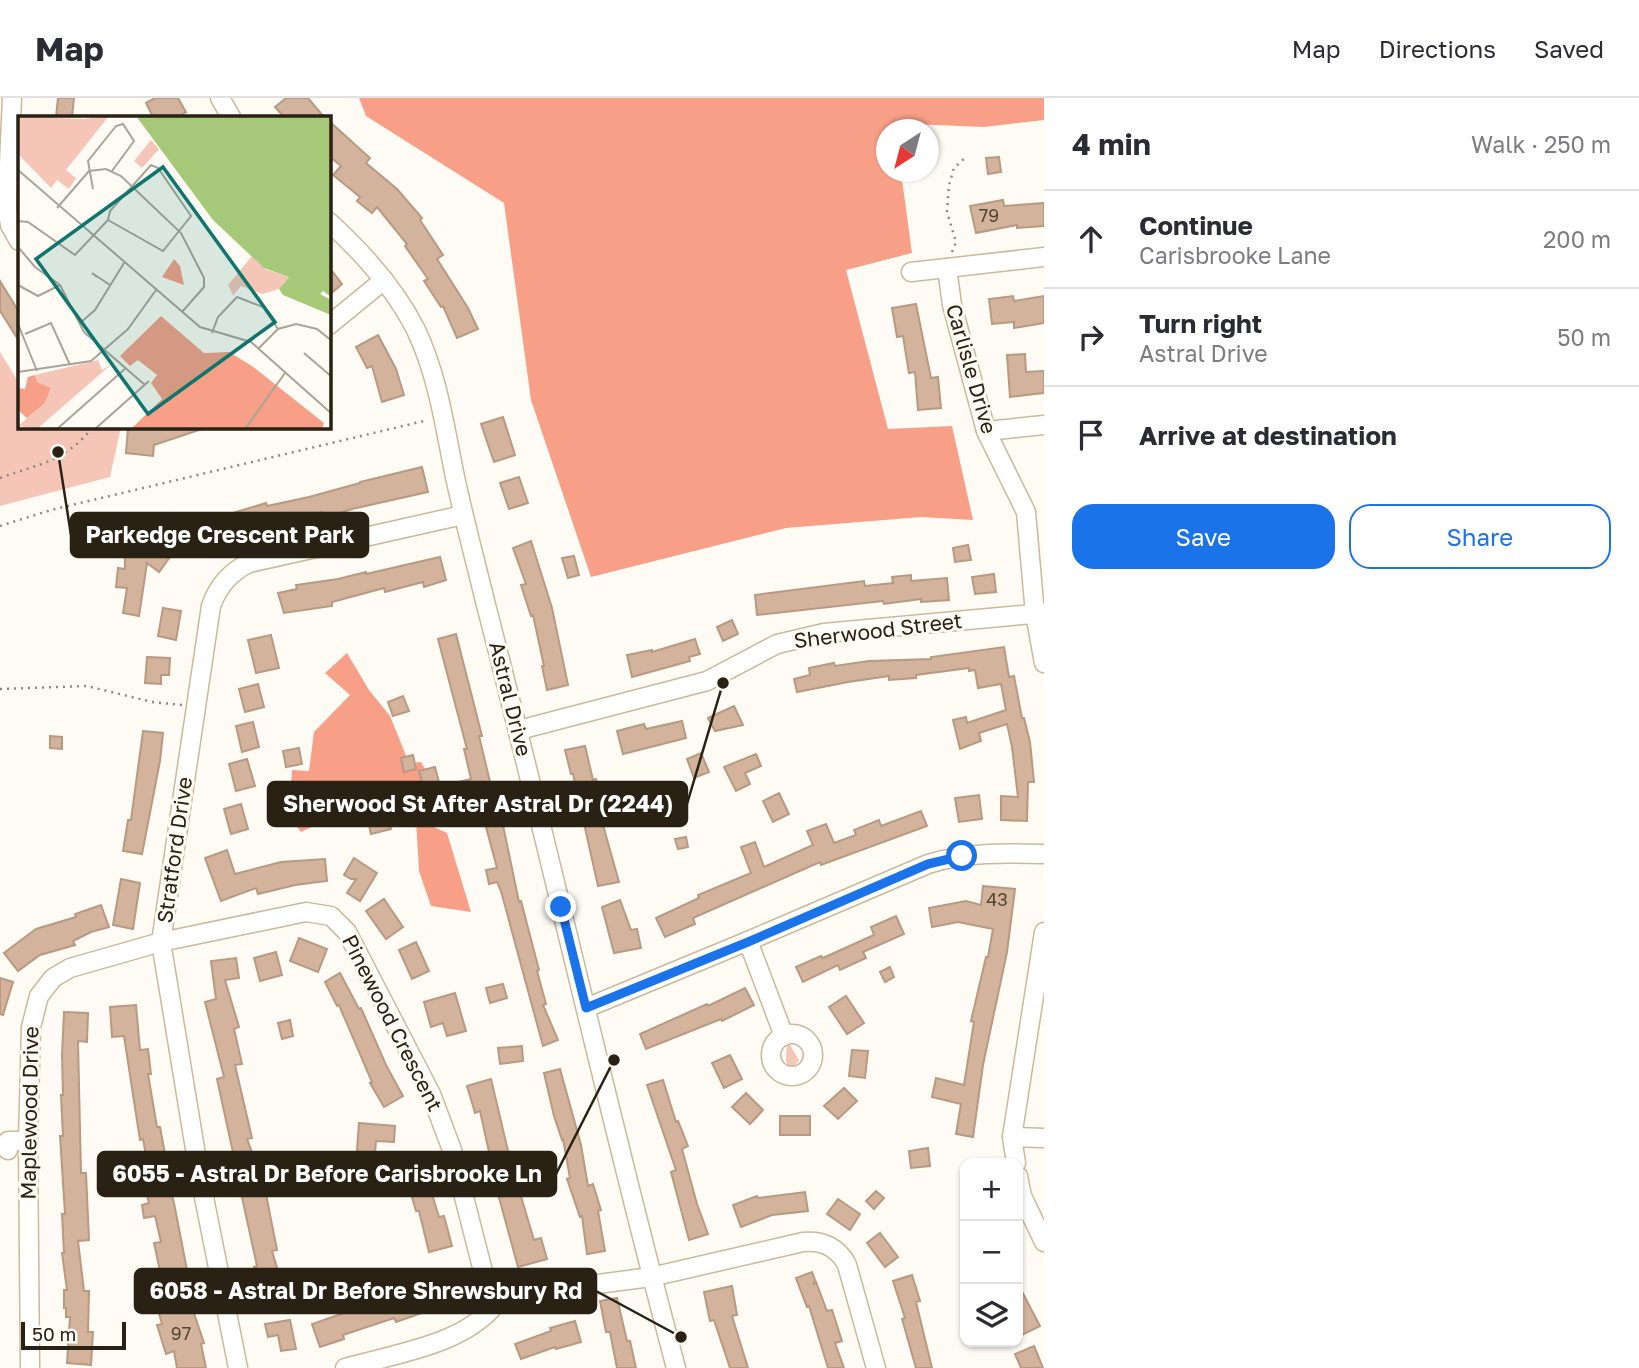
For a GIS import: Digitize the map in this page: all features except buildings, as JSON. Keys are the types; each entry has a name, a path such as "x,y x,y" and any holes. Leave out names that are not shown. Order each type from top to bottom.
{"street":[{"path":"12,98 6,208 10,225 18,240"},
{"path":"220,98 231,116"},
{"name":"Astral Drive","path":"331,224 354,245 401,303 417,332 429,363 463,515 519,730 676,1368"},
{"path":"911,272 1044,257"},
{"name":"Carlisle Drive","path":"947,268 951,305 986,431 1026,512 1044,663"},
{"path":"331,323 384,280"},
{"path":"986,431 1044,425"},
{"name":"Stratford Drive","path":"238,1368 198,1167 161,942 211,606 222,583 237,569 255,560 463,515"},
{"name":"Sherwood Street","path":"519,730 707,681 777,644 799,638 824,633 1040,614"},
{"path":"586,1008 945,858 996,852 1044,854"},
{"name":"Pinewood Crescent","path":"161,942 297,913 325,914 342,925 431,1094 452,1150 486,1283 492,1291 502,1295"},
{"path":"1015,1158 1012,1137 1044,933"},
{"name":"Maplewood Drive","path":"30,1368 28,1140 31,1027 39,996 53,978 69,968 161,942"},
{"path":"748,942 784,1036"},
{"path":"1012,1137 1044,1138"},
{"path":"8,1150 8,1141 28,1140"},
{"path":"1023,1198 1044,1242"},
{"path":"345,1368 455,1336 485,1318 502,1295 652,1277 803,1242 828,1245 841,1255 847,1265 876,1368"}],"path":[{"path":"947,268 956,242 947,212 949,185 954,168 966,157"},
{"path":"0,526 51,510 442,416"},
{"path":"0,478 51,462 69,452 91,429"},
{"path":"0,689 87,686 152,702 196,706"}],"shaded area":[{"path":"359,98 1044,98 1044,120 984,127 939,125 939,119 876,119 876,182 902,182 912,253 846,270 888,429 952,426 973,520 921,517 786,528 591,577 531,400 504,203 366,116"},
{"path":"0,352 18,381 18,429 121,429 110,477 0,506"},
{"path":"347,653 369,690 390,716 409,763 421,762 432,781 364,791 341,813 301,832 289,817 292,770 309,771 314,732 350,695 325,673"},
{"path":"416,819 447,833 471,912 431,906 419,871"},
{"path":"787,1040 799,1060 794,1067 786,1061"}],"place":[{"name":"Parkedge Crescent Park","path":"58,452"},
{"name":"Sherwood St After Astral Dr (2244)","path":"723,683"},
{"name":"6055 - Astral Dr Before Carisbrooke Ln","path":"614,1060"},
{"name":"6058 - Astral Dr Before Shrewsbury Rd","path":"681,1337"}],"route":[{"path":"561,907 586,1008 928,864 962,856"}]}
